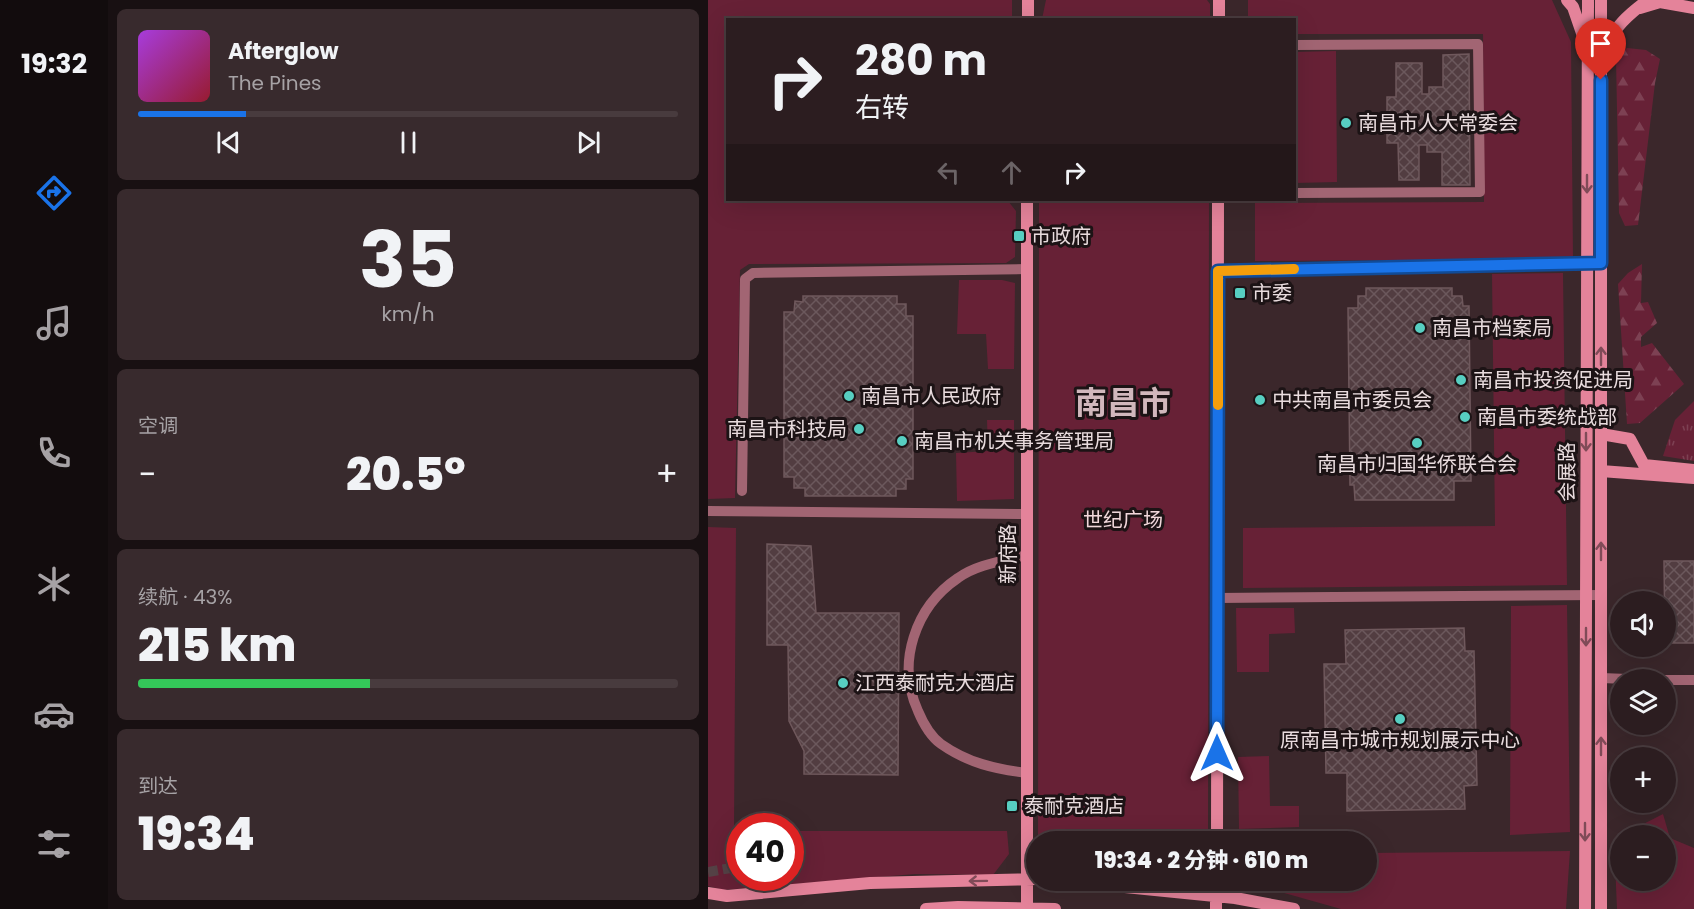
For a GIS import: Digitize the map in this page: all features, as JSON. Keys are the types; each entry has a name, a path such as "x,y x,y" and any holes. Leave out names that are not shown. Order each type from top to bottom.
{"street":[{"path":"1028,0 1028,18"},
{"path":"1219,0 1219,18"},
{"path":"1567,0 1579,20 1588,53"},
{"name":"会展路","path":"1585,909 1588,0"},
{"name":"会展路","path":"1601,0 1601,909"},
{"path":"1601,57 1610,36 1621,22 1648,0"},
{"path":"1636,9 1660,2 1694,8"},
{"path":"1296,45 1478,44 1480,181 1480,192 1296,193"},
{"name":"新府路","path":"1028,201 1027,773 1030,831"},
{"path":"1216,831 1218,201"},
{"path":"1218,271 1601,263"},
{"path":"742,491 745,279 753,273 1027,269"},
{"path":"1601,434 1630,439 1644,465 1694,470"},
{"path":"1601,471 1694,478"},
{"path":"708,511 1027,514"},
{"path":"1027,555 977,568 958,578 928,606 913,636 909,656 909,675 914,702 924,725 940,743 962,756 991,768 1027,773"},
{"path":"1217,598 1601,595"},
{"path":"1601,678 1610,678"},
{"path":"1676,680 1694,681"},
{"path":"708,893 727,896 870,883 1026,880"},
{"name":"新府路","path":"1027,909 1030,891"},
{"path":"1166,891 1216,896 1294,909"},
{"path":"1216,891 1216,909"},
{"path":"926,909 1055,909"}],"green space":[{"path":"708,0 1012,0 1012,18 726,18 726,201 746,203 1008,201 1016,211 1015,257 1006,263 749,264 740,270 735,498 708,499"},
{"path":"1046,0 1207,0 1210,4 1210,18 1042,18"},
{"path":"1248,0 1552,0 1571,42 1573,259 1255,261 1255,203 1484,202 1483,34 1296,34 1296,18 1248,18"},
{"path":"1627,48 1646,50 1660,59 1655,83 1638,225 1625,226 1619,213 1616,57"},
{"path":"1336,51 1337,182 1296,183 1296,52"},
{"name":"世纪广场","path":"1039,201 1209,201 1208,831 1038,831"},
{"path":"1642,264 1641,303 1648,302 1657,323 1641,337 1641,347 1652,343 1684,384 1640,423 1627,424 1618,284 1628,273"},
{"path":"1563,273 1567,585 1243,588 1243,528 1495,526 1492,274"},
{"path":"959,280 1002,280 1015,283 1014,369 988,369 986,334 957,334"},
{"path":"1694,401 1694,461 1663,456 1675,420"},
{"path":"987,420 1014,420 1014,499 957,501 956,453 988,451"},
{"path":"708,527 736,528 734,813 726,813 726,890 708,886"},
{"path":"1567,605 1570,832 1510,835 1511,606"},
{"path":"1236,608 1294,608 1295,633 1269,634 1269,672 1237,672"},
{"path":"1269,756 1270,806 1299,806 1299,827 1239,829 1238,757"},
{"path":"1663,814 1666,825 1641,825"},
{"path":"804,831 1007,831 1009,854 993,875 915,874 804,883"},
{"path":"1676,840 1694,848 1694,909 1617,909 1616,891 1676,891"},
{"path":"1570,851 1566,909 1341,909 1277,891 1377,891 1377,853"}],"building":[{"name":"南昌市人大常委会","path":"1469,54 1470,185 1442,185 1442,152 1427,152 1427,145 1419,145 1419,180 1399,180 1398,143 1387,143 1387,97 1396,97 1396,63 1422,63 1422,94 1429,94 1429,87 1443,87 1443,55"},
{"path":"1366,288 1452,288 1452,296 1462,296 1463,306 1469,306 1471,481 1454,481 1454,500 1355,500 1354,485 1350,485 1348,308 1358,308 1358,296 1366,296"},
{"name":"南昌市人民政府","path":"803,296 897,296 897,304 906,304 906,316 913,316 913,479 906,479 906,489 896,489 896,496 805,496 805,488 794,488 794,477 784,477 784,312 794,312 795,301 803,302"},
{"name":"江西泰耐克大酒店","path":"767,544 811,546 816,613 899,613 898,775 804,774 804,751 789,721 788,645 767,645"},
{"path":"1664,561 1694,561 1694,643 1676,643 1676,591 1664,591"},
{"name":"原南昌市城市规划展示中心","path":"1464,628 1465,651 1474,651 1477,785 1464,786 1465,809 1347,811 1347,773 1326,773 1324,664 1346,664 1345,630"}],"tunnel":[{"path":"708,872 726,869"}],"slow traffic":[{"path":"1218,405 1218,271 1294,269"}],"place":[{"name":"南昌市人大常委会","path":"1346,123"},
{"name":"市政府","path":"1019,236"},
{"name":"市委","path":"1240,293"},
{"name":"南昌市档案局","path":"1420,328"},
{"name":"南昌市投资促进局","path":"1461,380"},
{"name":"南昌市人民政府","path":"849,396"},
{"name":"中共南昌市委员会","path":"1260,400"},
{"name":"南昌市委统战部","path":"1465,417"},
{"name":"南昌市科技局","path":"859,429"},
{"name":"南昌市机关事务管理局","path":"902,441"},
{"name":"南昌市归国华侨联合会","path":"1417,443"},
{"name":"江西泰耐克大酒店","path":"843,683"},
{"name":"原南昌市城市规划展示中心","path":"1400,719"},
{"name":"泰耐克酒店","path":"1012,806"}],"district":[{"name":"南昌市","path":"1123,403"}],"route":[{"path":"1217,753 1218,271 1601,263 1601,80"}]}
